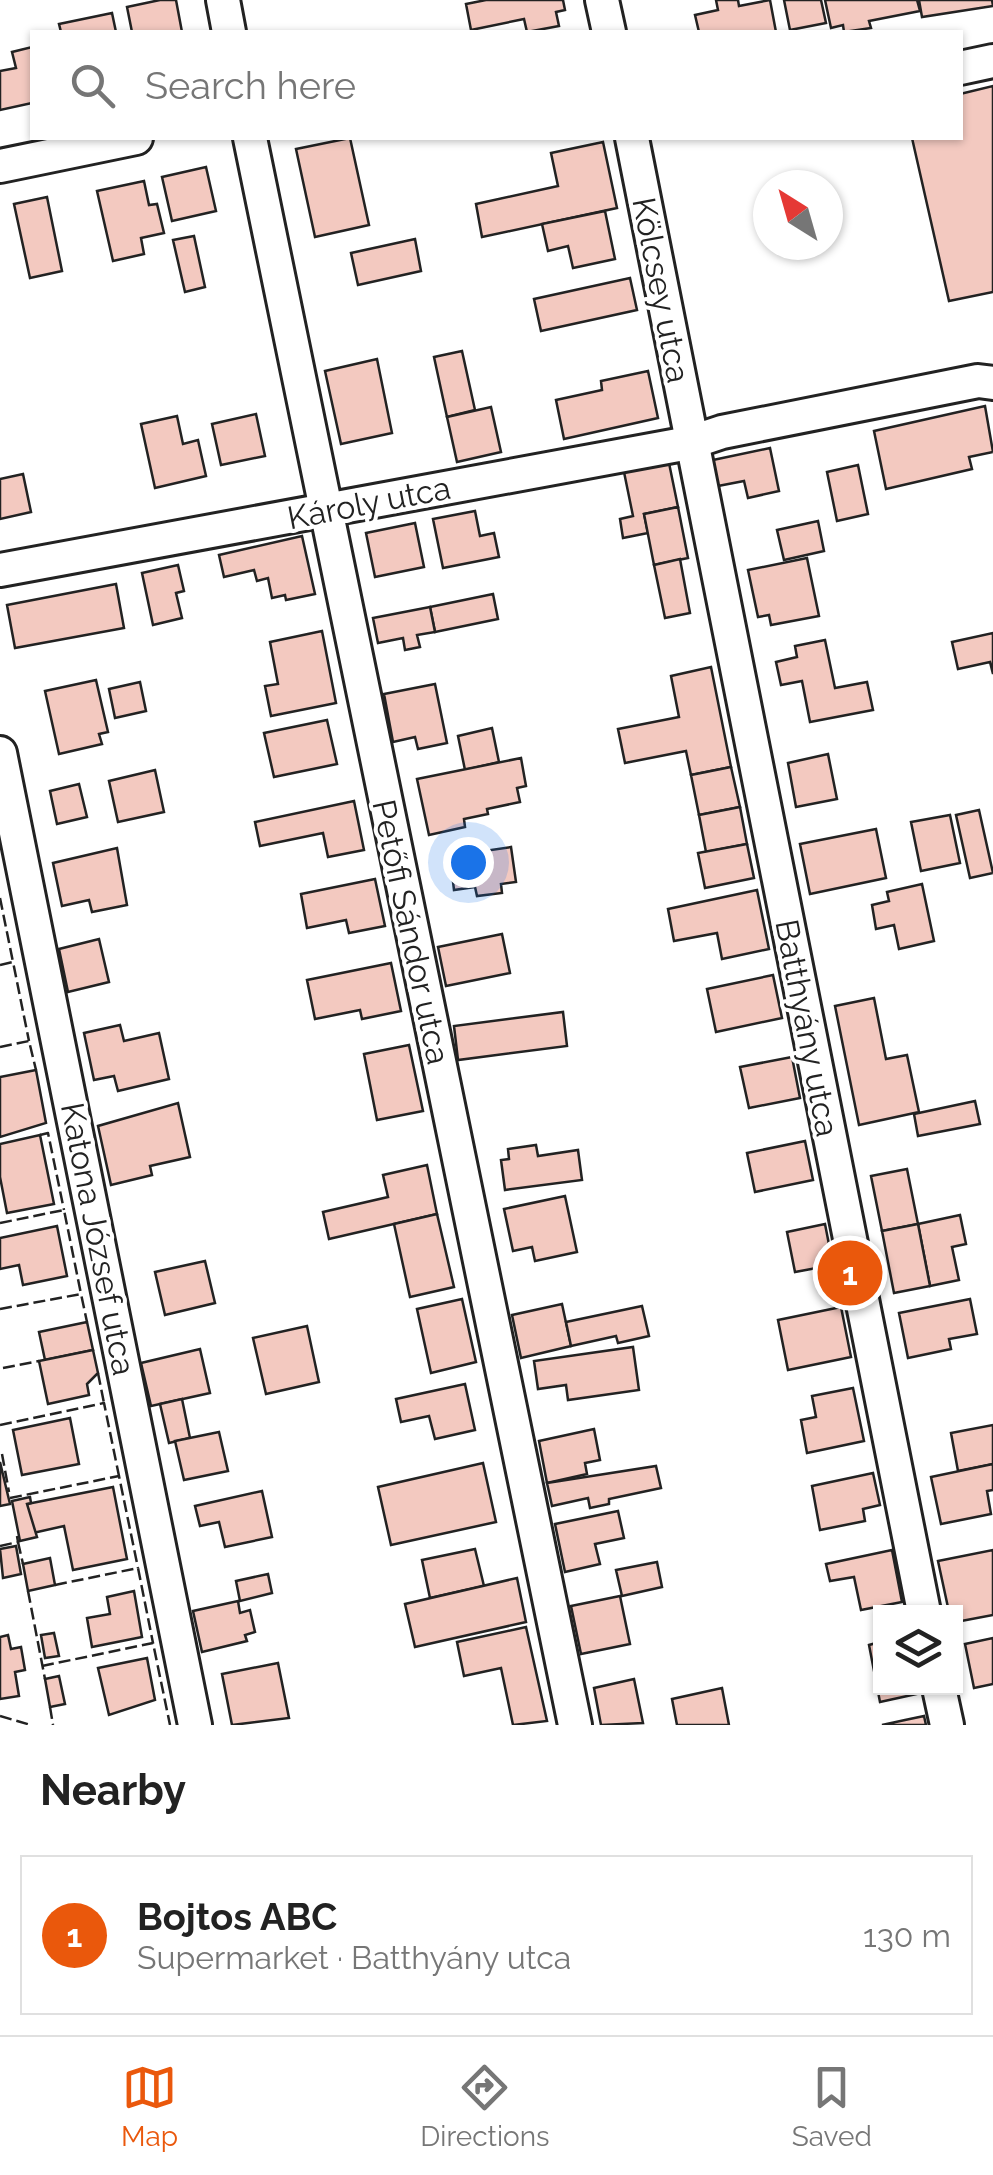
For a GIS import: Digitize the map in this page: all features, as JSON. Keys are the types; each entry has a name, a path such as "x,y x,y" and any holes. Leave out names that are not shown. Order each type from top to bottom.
{"street":[{"path":"223,0 229,30"},
{"path":"602,0 609,30"},
{"path":"963,67 993,61"},
{"path":"0,166 126,140"},
{"name":"Petőfi Sándor utca","path":"250,140 575,1725"},
{"name":"Kölcsey utca","path":"632,140 689,443"},
{"name":"Károly utca","path":"0,570 689,443 736,430 758,434 993,385"},
{"name":"Batthyány utca","path":"689,443 923,1605"},
{"name":"Katona József utca","path":"0,753 195,1725"},
{"path":"941,1695 947,1725"}],"building":[{"path":"176,0 182,30 132,30 127,7"},
{"path":"486,0 563,0 565,10 556,12 559,26 527,30 524,19 471,30 466,4"},
{"path":"716,0 738,0 739,6 770,0 776,30 699,30 695,15 718,10"},
{"path":"784,0 821,0 826,23 790,30"},
{"path":"825,0 917,0 920,11 869,21 871,28 831,28"},
{"path":"919,0 992,0 993,6 922,17"},
{"path":"112,13 116,30 60,30 59,24"},
{"path":"30,48 30,103 0,110 0,71 16,68 12,52"},
{"path":"993,86 993,292 949,301 912,140 963,140 963,93"},
{"path":"350,140 369,225 315,237 296,149"},
{"path":"603,142 617,208 482,237 476,204 558,186 551,153"},
{"path":"206,167 216,211 172,221 162,177"},
{"path":"144,181 149,205 157,204 164,233 141,238 144,254 113,261 97,191"},
{"path":"47,197 62,271 30,278 14,204"},
{"path":"605,211 615,259 573,268 568,246 548,251 542,224"},
{"path":"194,236 205,287 185,292 173,240"},
{"path":"415,239 421,271 358,285 351,253"},
{"path":"630,278 637,310 541,331 534,299"},
{"path":"462,351 475,410 447,417 434,357"},
{"path":"377,359 392,433 341,444 325,371"},
{"path":"648,371 658,418 564,439 556,400 602,390 601,381"},
{"path":"985,406 993,452 969,457 972,469 886,489 874,431"},
{"path":"491,407 501,452 457,462 447,417"},
{"path":"256,414 265,456 221,465 212,424"},
{"path":"177,416 183,444 198,440 206,476 155,488 141,424"},
{"path":"770,448 779,491 748,498 744,481 718,486 713,460"},
{"path":"669,463 678,507 644,514 648,533 623,538 620,519 633,516 624,472"},
{"path":"858,465 868,514 837,521 827,472"},
{"path":"23,474 31,512 0,519 0,479"},
{"path":"678,507 688,558 654,565 644,514"},
{"path":"475,511 480,536 494,533 499,557 443,568 433,519"},
{"path":"818,521 824,551 784,560 777,530"},
{"path":"415,523 424,567 375,577 366,533"},
{"path":"302,536 315,594 286,600 285,595 272,598 268,578 257,581 254,570 224,577 219,555"},
{"path":"807,558 819,616 771,625 769,615 758,617 748,570"},
{"path":"680,559 690,613 665,618 654,565"},
{"path":"178,565 184,591 176,593 182,618 153,625 142,573"},
{"path":"116,584 124,628 15,648 7,605"},
{"path":"493,594 498,619 435,632 430,607"},
{"path":"430,607 435,632 417,635 420,647 405,650 403,638 378,643 373,618"},
{"path":"322,631 336,703 271,716 265,686 278,684 270,642"},
{"path":"993,633 993,674 990,662 958,669 952,642"},
{"path":"825,640 835,688 867,682 873,710 810,722 802,681 781,685 776,662 797,657 795,646"},
{"path":"711,667 731,767 691,775 686,751 625,763 618,729 679,717 671,676"},
{"path":"96,680 108,732 99,734 102,744 59,754 45,691"},
{"path":"140,682 146,711 115,718 109,689"},
{"path":"435,684 447,743 418,749 415,737 393,742 384,694"},
{"path":"327,720 337,764 274,777 264,733"},
{"path":"492,728 499,762 465,770 458,736"},
{"path":"828,754 837,799 796,807 788,763"},
{"path":"521,758 526,786 517,788 520,802 464,819 465,827 429,835 417,779"},
{"path":"731,767 740,807 699,815 691,775"},
{"path":"155,770 164,812 118,822 109,781"},
{"path":"79,784 87,817 57,824 50,791"},
{"path":"354,801 364,850 328,857 323,833 260,846 255,822"},
{"path":"740,807 747,844 706,852 699,815"},
{"path":"979,810 993,873 970,878 956,815"},
{"path":"950,815 960,863 921,871 911,822"},
{"path":"876,829 886,878 810,894 800,844"},
{"path":"747,844 754,878 705,888 698,853"},
{"path":"511,847 516,882 501,884 502,893 477,896 475,887 454,890 450,856"},
{"path":"117,848 127,905 92,912 89,900 62,906 53,863"},
{"path":"375,879 385,926 349,933 346,920 307,928 301,894"},
{"path":"922,884 934,941 899,949 894,925 876,929 872,905 889,901 887,892"},
{"path":"757,890 769,949 722,959 717,933 674,941 668,909"},
{"path":"502,934 510,973 446,986 438,947"},
{"path":"99,939 109,982 68,992 59,949"},
{"path":"391,963 401,1011 362,1019 360,1010 315,1019 307,980"},
{"path":"773,975 782,1018 716,1032 707,989"},
{"path":"874,998 886,1059 907,1055 919,1112 859,1125 835,1006"},
{"path":"563,1012 567,1046 458,1060 454,1026"},
{"path":"120,1025 124,1041 159,1033 169,1079 118,1091 114,1076 94,1080 84,1033"},
{"path":"409,1045 423,1111 377,1120 364,1054"},
{"path":"792,1057 800,1098 749,1108 740,1067"},
{"path":"36,1070 46,1123 0,1137 0,1077"},
{"path":"975,1101 980,1124 918,1136 914,1114"},
{"path":"178,1103 190,1157 150,1166 152,1175 111,1185 98,1126"},
{"path":"40,1135 54,1204 7,1213 0,1177 0,1144"},
{"path":"805,1141 813,1180 755,1192 747,1153"},
{"path":"536,1145 538,1156 578,1150 582,1180 505,1190 501,1160 509,1159 508,1149"},
{"path":"427,1165 437,1214 329,1239 323,1212 388,1197 383,1175"},
{"path":"907,1169 918,1224 882,1231 871,1176"},
{"path":"565,1196 577,1252 535,1261 532,1247 513,1251 504,1209"},
{"path":"437,1214 454,1287 410,1297 394,1224"},
{"path":"960,1215 966,1244 952,1247 959,1280 930,1286 918,1224"},
{"path":"825,1224 833,1265 795,1272 787,1232"},
{"path":"918,1224 930,1286 894,1293 882,1231"},
{"path":"57,1226 67,1276 23,1285 19,1265 0,1269 0,1238"},
{"path":"205,1261 215,1303 165,1315 155,1272"},
{"path":"462,1299 476,1362 431,1373 417,1309"},
{"path":"970,1299 977,1334 949,1339 951,1349 908,1358 899,1313"},
{"path":"562,1304 571,1346 521,1358 512,1315"},
{"path":"642,1306 649,1336 618,1343 616,1336 571,1346 566,1322"},
{"path":"841,1307 851,1357 788,1370 778,1320"},
{"path":"87,1322 93,1350 45,1360 39,1332"},
{"path":"307,1326 319,1382 266,1394 253,1338"},
{"path":"633,1347 639,1390 568,1400 566,1385 538,1389 534,1361"},
{"path":"200,1349 210,1393 151,1406 141,1363"},
{"path":"93,1350 98,1373 87,1384 89,1395 48,1404 39,1361"},
{"path":"465,1384 475,1430 435,1439 429,1416 401,1422 396,1399"},
{"path":"853,1388 864,1441 807,1453 801,1420 816,1417 812,1396"},
{"path":"182,1399 190,1438 169,1443 160,1404"},
{"path":"70,1418 79,1464 22,1475 13,1430"},
{"path":"993,1425 993,1464 958,1471 951,1433"},
{"path":"594,1429 600,1460 585,1463 587,1474 547,1483 539,1441"},
{"path":"219,1432 228,1471 184,1480 175,1441"},
{"path":"0,1462 10,1504 0,1506"},
{"path":"483,1463 496,1522 391,1545 378,1487"},
{"path":"993,1464 993,1490 987,1491 991,1514 941,1524 931,1477"},
{"path":"656,1466 661,1488 609,1499 609,1504 590,1508 588,1498 552,1506 547,1483"},
{"path":"873,1473 880,1505 863,1509 865,1521 820,1530 812,1486"},
{"path":"113,1487 127,1559 73,1570 64,1526 33,1533 27,1504"},
{"path":"262,1491 272,1537 225,1547 219,1522 200,1526 195,1506"},
{"path":"30,1497 31,1503 27,1504 37,1537 20,1541 12,1501"},
{"path":"618,1511 624,1538 595,1544 600,1564 565,1572 555,1524"},
{"path":"16,1546 21,1574 3,1578 0,1549"},
{"path":"475,1549 484,1586 430,1598 422,1560"},
{"path":"892,1550 902,1602 861,1610 854,1577 830,1581 826,1564"},
{"path":"993,1550 993,1615 963,1621 963,1605 947,1605 938,1561"},
{"path":"50,1558 55,1585 28,1591 23,1564"},
{"path":"657,1562 662,1587 622,1596 616,1570"},
{"path":"268,1574 272,1593 240,1601 236,1581"},
{"path":"517,1578 526,1622 415,1647 405,1604"},
{"path":"134,1591 142,1637 92,1647 87,1618 110,1614 107,1597"},
{"path":"620,1596 630,1644 581,1654 571,1606"},
{"path":"238,1601 240,1613 250,1610 255,1632 245,1635 247,1641 202,1652 193,1611"},
{"path":"526,1627 547,1721 513,1725 501,1668 464,1676 457,1642"},
{"path":"54,1633 59,1656 45,1658 41,1635"},
{"path":"8,1635 11,1649 21,1647 25,1670 15,1672 19,1696 0,1699 0,1637"},
{"path":"993,1638 993,1684 974,1688 965,1644"},
{"path":"147,1658 155,1700 109,1715 98,1668"},
{"path":"278,1663 289,1718 232,1725 222,1674"},
{"path":"59,1676 65,1704 50,1707 45,1679"},
{"path":"634,1679 643,1723 601,1725 594,1688"},
{"path":"722,1688 729,1725 677,1725 672,1699"},
{"path":"879,1695 912,1695 880,1702"},
{"path":"924,1716 926,1725 882,1725 905,1720"}],"fence":[{"path":"0,898 13,962"},
{"path":"0,965 13,962 29,1041"},
{"path":"0,1047 29,1041 36,1070"},
{"path":"40,1135 48,1133 64,1210"},
{"path":"0,1223 64,1210 81,1294"},
{"path":"0,1309 81,1294 87,1322"},
{"path":"3,1368 39,1361"},
{"path":"98,1373 104,1403"},
{"path":"0,1425 104,1403 119,1476"},
{"path":"2,1454 9,1492"},
{"path":"10,1498 119,1476 138,1568"},
{"path":"0,1546 18,1542 17,1536"},
{"path":"18,1542 23,1564"},
{"path":"55,1585 138,1568 153,1643"},
{"path":"28,1591 45,1679"},
{"path":"42,1666 153,1643 170,1725"},
{"path":"50,1707 53,1725"},
{"path":"0,1716 31,1725"}],"place":[{"name":"Bojtos ABC","path":"850,1273"}]}
